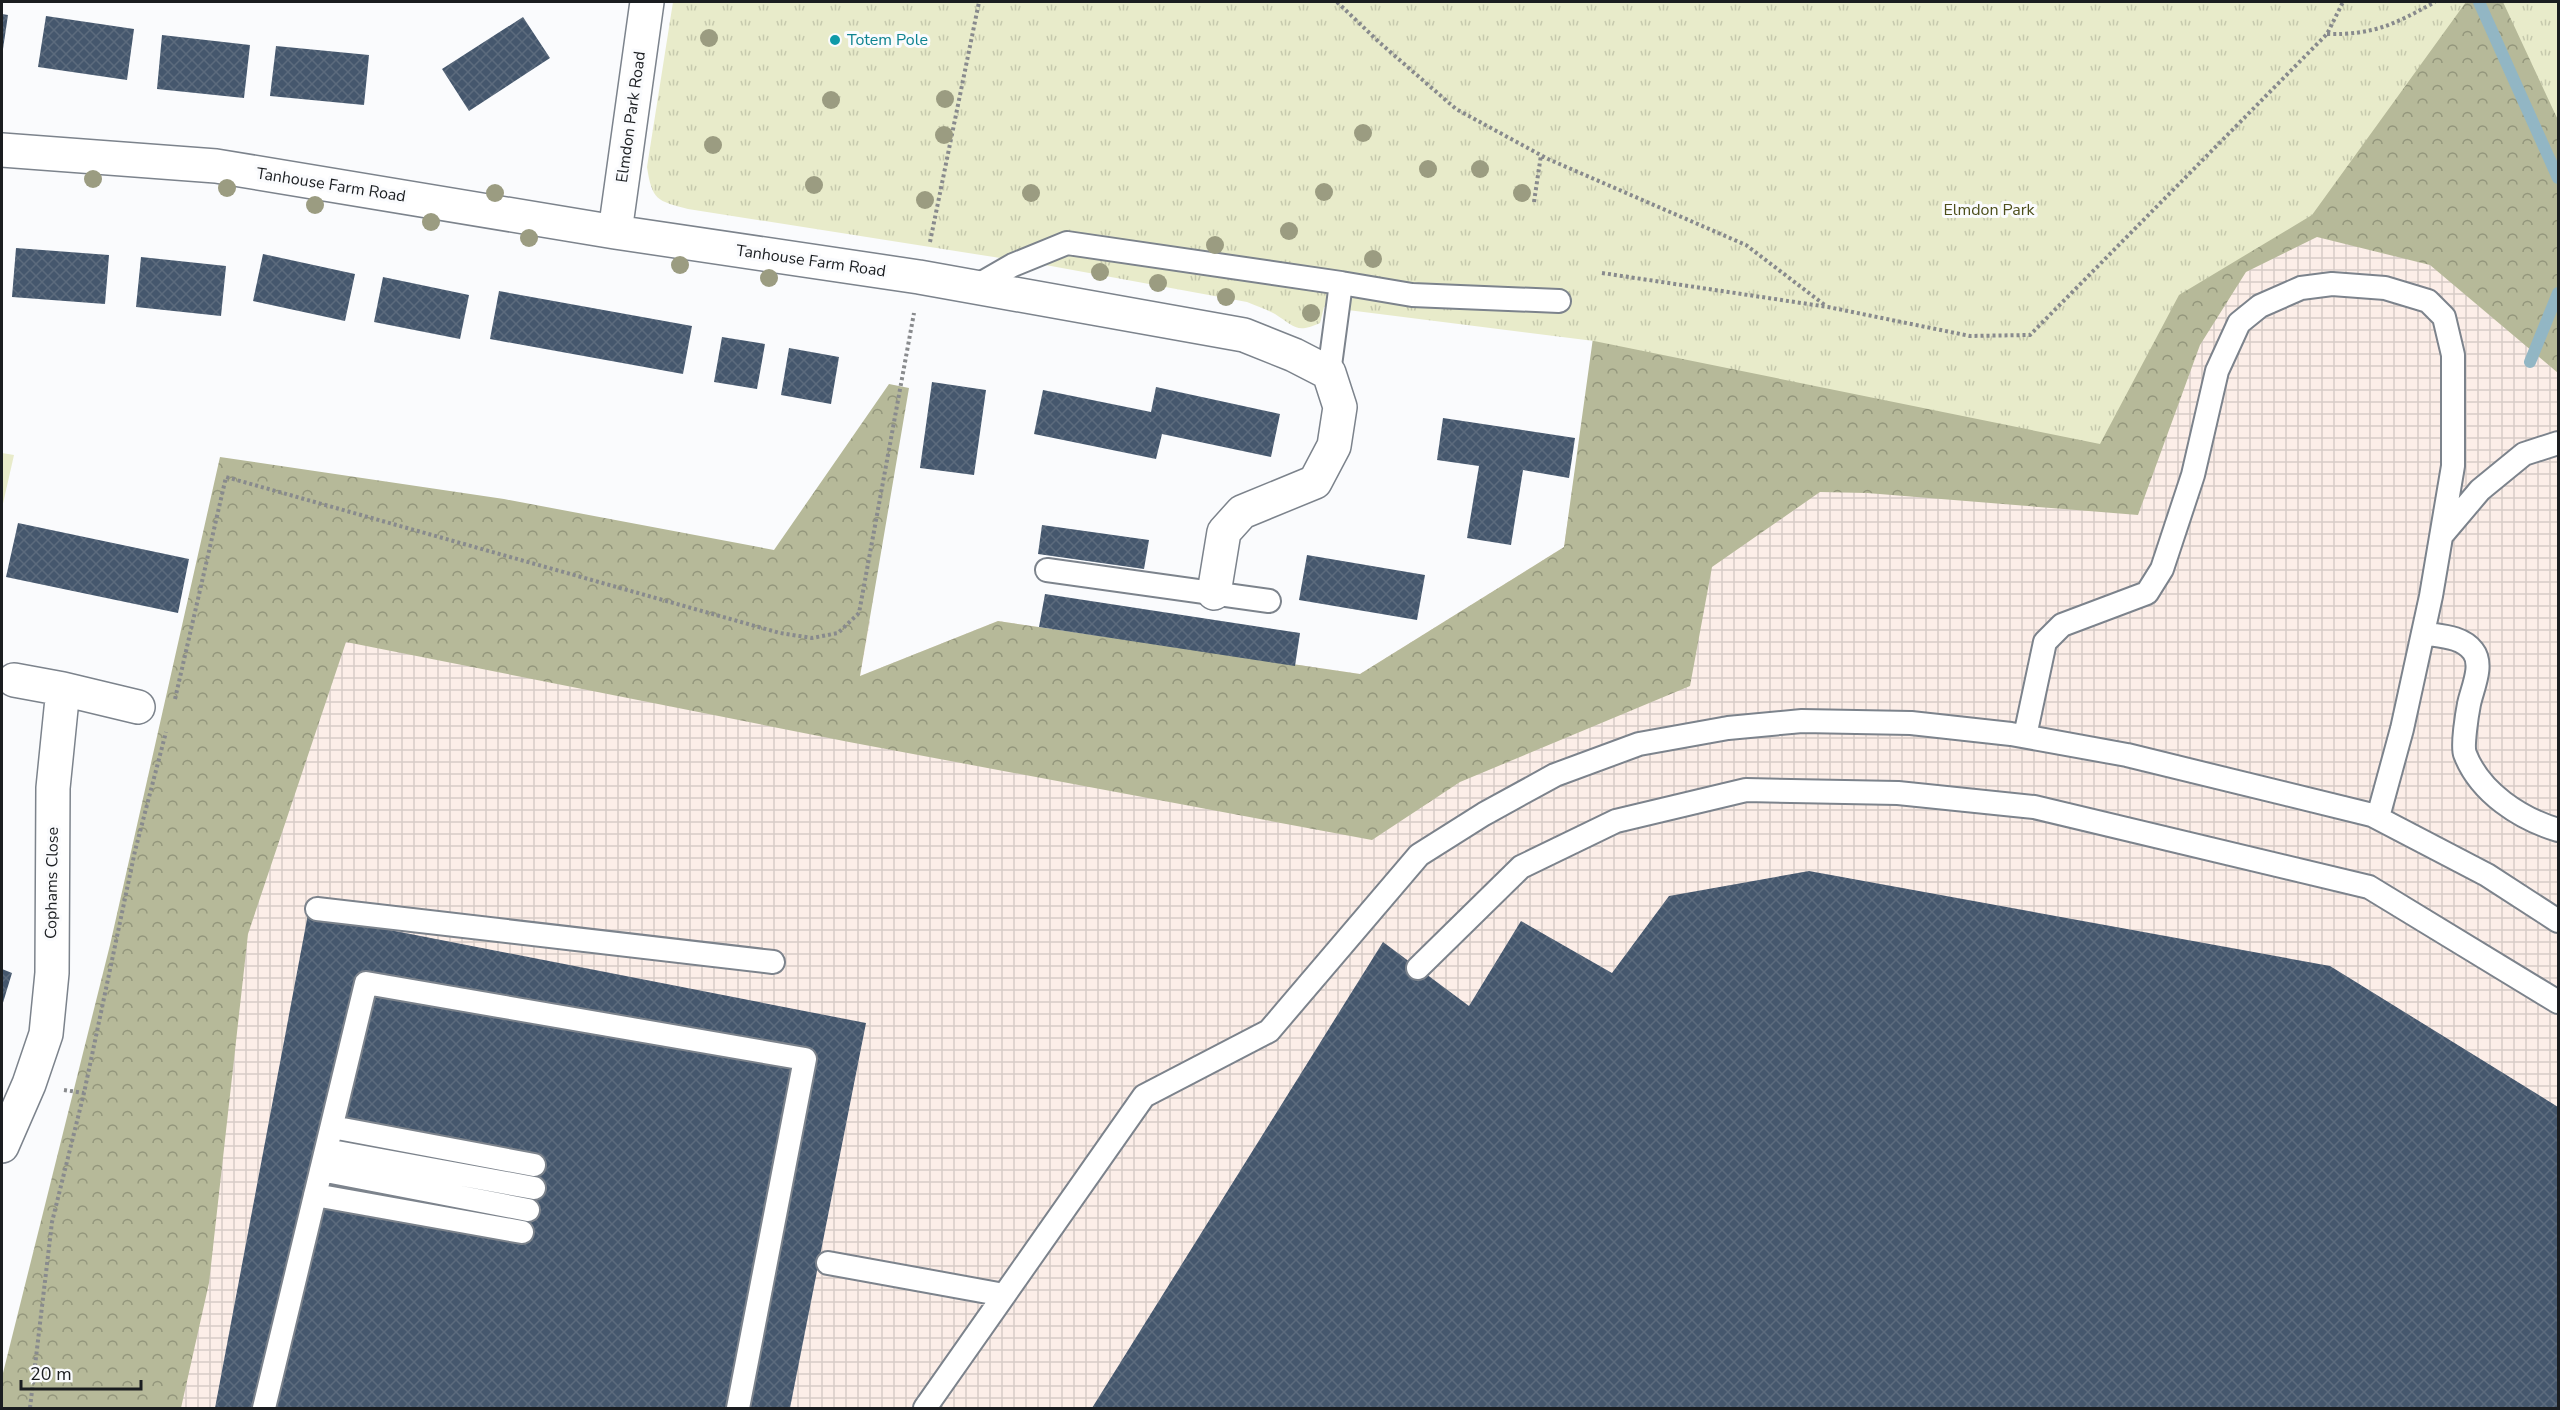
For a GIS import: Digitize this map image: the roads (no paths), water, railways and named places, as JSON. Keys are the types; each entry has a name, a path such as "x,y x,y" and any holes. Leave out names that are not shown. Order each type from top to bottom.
{"street":[{"name":"Elmdon Park Road","path":"615,232 647,2"},
{"name":"Tanhouse Farm Road","path":"2,150 216,166 615,232 919,276 973,288 1244,335 1294,355 1329,373"},
{"path":"1214,593 1224,532 1242,512 1315,482 1334,446 1340,407 1329,373"},
{"path":"14,680 138,707"},
{"name":"Cophams Close","path":"2,1146 29,1084 46,1034 51,973 53,788 63,689"}],"lane":[{"path":"973,288 1013,265 1066,243 1341,282 1412,295 1559,301"},
{"path":"1329,373 1341,282"},
{"path":"2025,736 2045,642 2062,625 2147,593 2162,569 2193,475 2217,370 2239,323 2260,306 2301,288 2332,284 2385,288 2428,301 2444,317 2453,355 2453,466 2423,633 2402,729 2378,818"},
{"path":"2441,536 2480,490 2524,454 2559,443"},
{"path":"1047,570 1269,601"},
{"path":"2423,633 2460,640 2474,651 2478,666 2469,706 2464,752 2478,777 2508,808 2540,825 2559,830"},
{"path":"925,1408 1144,1096 1269,1031 1419,855 1484,814 1555,775 1639,744 1728,728 1802,721 1911,723 2025,736 2127,755 2378,818 2487,875 2559,921"},
{"path":"1418,968 1521,867 1616,821 1746,790 1898,793 2034,807 2369,887 2559,1002"},
{"path":"317,909 773,962"},
{"path":"264,1408 366,983 805,1059 738,1408"},
{"path":"332,1127 534,1165"},
{"path":"324,1160 534,1188"},
{"path":"324,1160 528,1210"},
{"path":"315,1195 522,1232"},
{"path":"828,1263 1005,1295"}],"waterway":[{"path":"2479,2 2558,178"},
{"path":"2530,362 2558,293"}],"place":[{"name":"Totem Pole","path":"835,40"}],"park label":[{"name":"Elmdon Park","path":"1989,210"}]}
